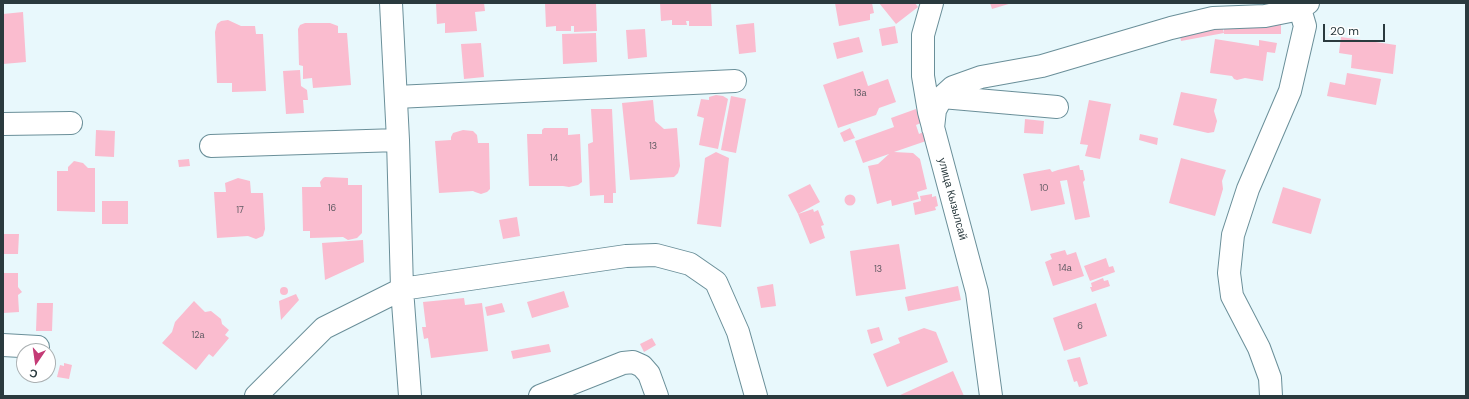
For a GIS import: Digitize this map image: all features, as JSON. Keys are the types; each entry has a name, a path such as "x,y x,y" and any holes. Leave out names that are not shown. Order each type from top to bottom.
{"street":[{"path":"391,3 398,140 402,289 410,396"},
{"name":"улица Кызылсай","path":"932,3 923,35 922,76 928,112 977,292 991,396"},
{"path":"933,128 935,110 942,97 953,87 981,77 1042,66 1171,28 1215,10 1265,16 1304,6 1305,26 1290,91 1248,189 1233,235 1229,273 1232,296 1258,348 1270,378 1271,396"},
{"path":"396,97 734,81"},
{"path":"942,97 1057,106"},
{"path":"3,124 71,123"},
{"path":"211,146 398,140"},
{"path":"256,396 324,328 402,289 626,256 656,255 690,264 716,282 738,332 756,396"},
{"path":"3,345 16,346"},
{"path":"540,396 623,363 633,362 642,366 649,374 657,396"}],"building":[{"path":"436,3 484,3 485,11 475,12 477,31 445,33 445,23 437,24"},
{"path":"545,3 596,3 597,31 574,32 574,26 571,26 571,31 556,31 556,26 546,27"},
{"path":"660,3 711,3 712,26 689,26 689,21 686,21 687,25 672,25 672,20 661,21"},
{"path":"835,3 872,3 874,13 870,14 870,20 839,26"},
{"path":"879,3 915,3 918,7 896,24"},
{"path":"990,3 1012,3 992,9"},
{"path":"23,12 26,62 3,64 3,14"},
{"path":"228,20 241,26 255,26 256,34 263,34 266,91 232,92 232,83 217,83 215,32 217,24 221,21"},
{"path":"1224,20 1281,21 1281,34 1224,34"},
{"path":"1221,21 1224,33 1181,41 1179,29"},
{"path":"305,23 330,23 338,26 338,33 347,33 351,85 313,88 312,78 303,79 303,66 299,65 298,29 300,25"},
{"path":"754,23 756,52 739,54 736,25"},
{"path":"895,26 898,43 882,46 879,29"},
{"path":"645,29 647,57 628,59 626,30"},
{"path":"596,33 597,62 563,64 562,34"},
{"path":"859,37 863,52 837,59 833,43"},
{"path":"1341,37 1396,45 1393,74 1351,68 1352,55 1339,53"},
{"path":"1215,39 1259,46 1259,40 1277,43 1275,53 1267,52 1263,81 1245,78 1237,80 1232,76 1210,73"},
{"path":"481,43 484,77 464,79 461,44"},
{"path":"300,70 301,86 307,90 308,100 303,100 304,113 286,114 283,71"},
{"path":"863,71 868,86 888,79 896,102 879,108 876,115 838,128 823,85"},
{"path":"1347,73 1381,79 1376,105 1327,96 1330,82 1345,85"},
{"path":"1181,92 1217,99 1214,111 1217,121 1214,132 1208,133 1173,125"},
{"path":"716,95 723,96 728,99 718,149 699,145 704,118 697,116 701,99 709,100 709,97"},
{"path":"731,96 746,99 736,153 721,150"},
{"path":"653,100 655,121 664,129 677,128 680,166 678,173 674,177 630,180 622,103"},
{"path":"1089,100 1111,104 1100,159 1085,156 1088,145 1080,144"},
{"path":"591,109 612,109 616,193 613,193 613,203 604,203 604,195 590,196 588,144 593,142"},
{"path":"916,109 921,123 916,125 919,134 923,132 926,141 894,152 913,153 920,159 927,189 917,192 919,199 892,206 891,200 877,204 868,166 878,164 889,154 863,163 855,141 894,127 891,118"},
{"path":"1025,119 1044,121 1043,134 1024,133"},
{"path":"544,128 568,128 568,135 580,134 582,182 578,185 569,187 529,186 527,134 542,134 542,130"},
{"path":"850,128 855,138 844,142 840,133"},
{"path":"96,130 115,131 114,157 95,156"},
{"path":"463,130 473,131 477,135 478,143 489,143 490,189 481,194 473,191 439,193 435,141 451,140 453,133"},
{"path":"1140,134 1158,138 1157,145 1139,140"},
{"path":"716,152 729,158 721,227 697,224 705,158"},
{"path":"1181,158 1226,170 1222,181 1223,189 1215,216 1169,203"},
{"path":"189,159 190,166 179,167 178,160"},
{"path":"74,161 83,163 88,168 95,168 95,212 57,211 57,171 68,171 68,167"},
{"path":"1079,165 1080,170 1083,170 1085,180 1083,182 1090,217 1075,220 1067,180 1060,181 1065,204 1031,211 1023,174 1050,169 1052,172"},
{"path":"325,177 348,178 348,185 362,185 362,233 357,238 348,240 343,237 310,238 310,231 303,231 302,187 321,187 320,182"},
{"path":"238,178 250,181 251,193 263,193 265,229 263,236 256,239 248,236 217,238 214,192 226,192 225,183"},
{"path":"810,184 820,202 798,214 788,195"},
{"path":"1283,187 1321,199 1311,234 1272,223"},
{"path":"850,194 854,196 856,200 854,204 850,206 846,204 844,200 846,196"},
{"path":"932,194 932,197 936,196 938,206 935,207 936,210 915,215 913,203 921,201 920,196"},
{"path":"102,201 128,201 128,224 102,224"},
{"path":"813,209 814,212 818,210 824,225 821,226 825,238 810,244 798,214"},
{"path":"517,217 520,236 503,239 499,220"},
{"path":"4,234 19,234 18,254 3,254"},
{"path":"363,240 364,262 325,280 322,243"},
{"path":"899,244 906,289 856,296 850,251"},
{"path":"1065,250 1067,255 1076,252 1084,276 1053,286 1045,262 1052,259 1050,254"},
{"path":"1106,258 1109,267 1113,266 1115,272 1090,281 1084,266"},
{"path":"4,273 18,273 18,287 22,292 18,295 19,312 3,313"},
{"path":"1103,278 1104,281 1108,280 1110,286 1092,292 1090,287 1092,287 1091,283"},
{"path":"773,284 776,306 761,308 757,287"},
{"path":"958,286 961,300 908,311 905,297"},
{"path":"284,287 287,288 287,294 284,295 281,294 280,291 281,288"},
{"path":"564,291 569,307 532,318 527,302"},
{"path":"296,294 299,300 281,320 279,301"},
{"path":"464,298 465,305 482,303 488,351 431,358 428,338 424,339 422,327 426,327 423,302"},
{"path":"194,301 205,312 211,311 221,319 222,324 229,330 225,335 229,338 213,357 209,354 196,370 162,343 172,332 175,322"},
{"path":"37,303 53,303 52,331 36,331"},
{"path":"502,303 505,312 487,316 485,307"},
{"path":"1096,303 1107,336 1064,351 1053,318"},
{"path":"879,327 883,340 871,344 867,330"},
{"path":"924,328 936,332 948,362 887,387 873,354 900,343 898,338"},
{"path":"652,338 656,345 644,352 640,344"},
{"path":"549,344 551,352 513,359 511,351"},
{"path":"1080,357 1088,384 1079,387 1077,381 1074,382 1067,360"},
{"path":"64,363 72,365 69,379 57,377 60,365 64,366"},
{"path":"953,371 964,396 898,396"}]}
